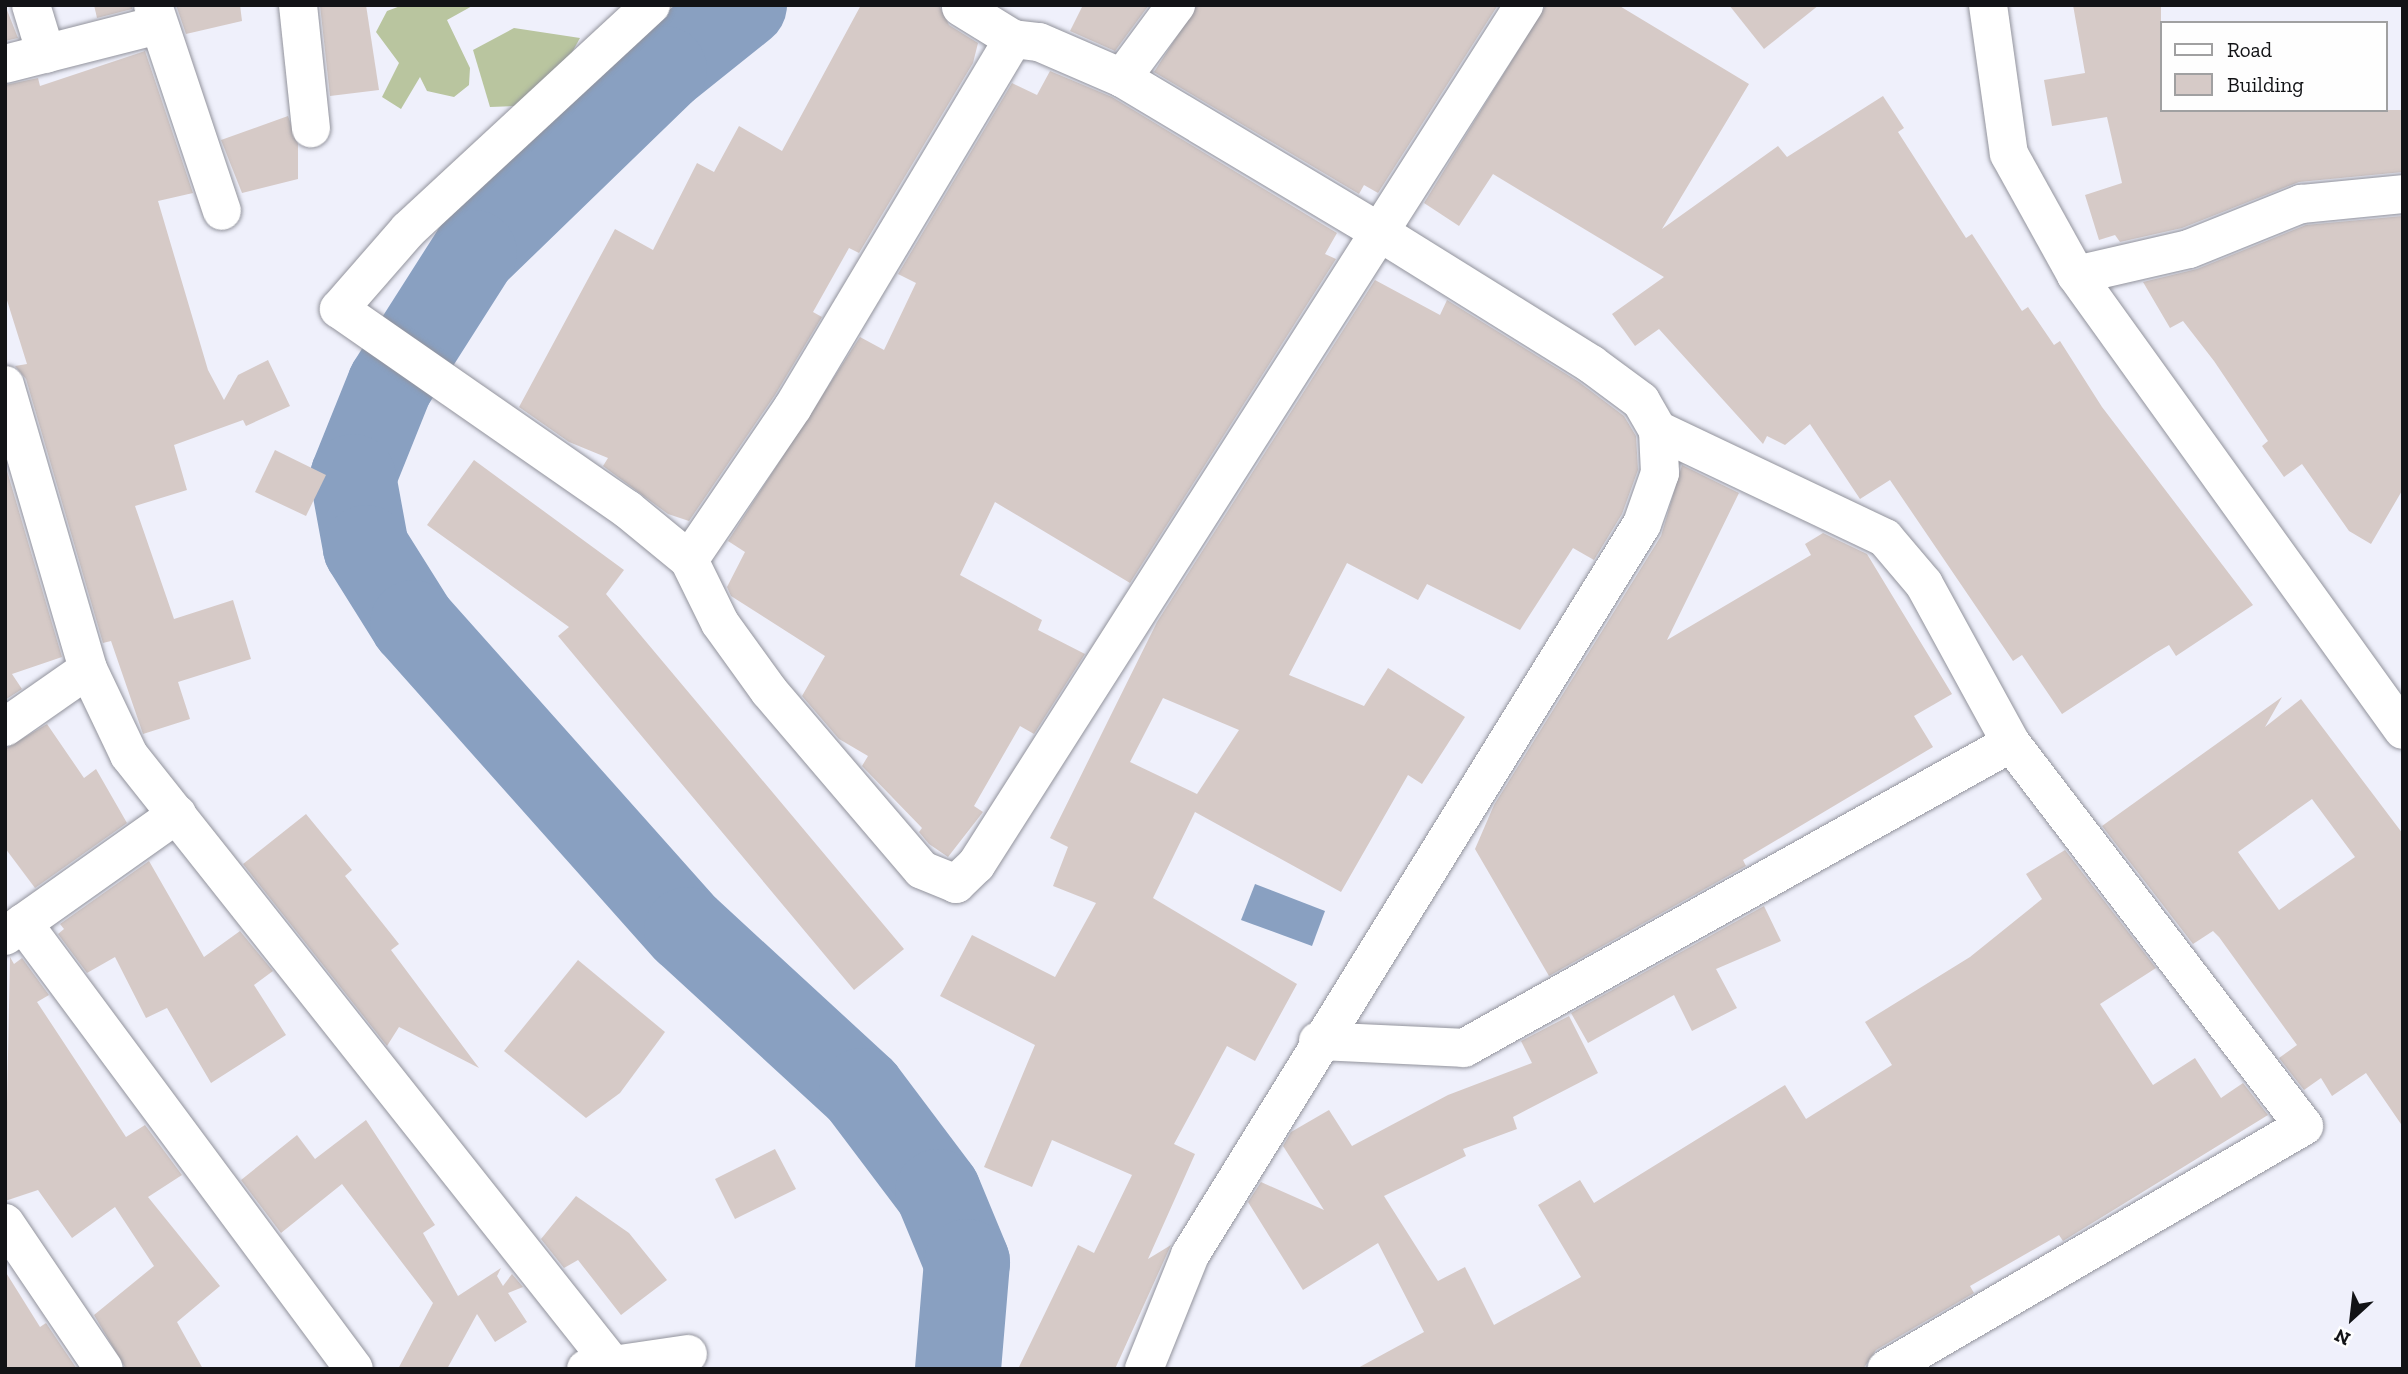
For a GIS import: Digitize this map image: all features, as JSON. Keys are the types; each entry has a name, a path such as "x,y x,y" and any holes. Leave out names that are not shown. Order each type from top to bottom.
{"street":[{"path":"31,5 46,54"},
{"path":"298,5 311,128"},
{"path":"651,5 408,230 339,304 361,327 451,384 689,560 720,623 769,691 922,870 957,884 976,865 1524,5"},
{"path":"1122,78 1176,5"},
{"path":"1988,5 2009,154 2076,275 2403,730"},
{"path":"961,7 1013,39 1038,42 1122,78 1379,232 1611,379 1641,401 1658,430 1660,473 1642,524 1318,1041 1190,1255 1144,1369"},
{"path":"5,64 46,54 156,15 222,211"},
{"path":"689,560 793,407 1013,39"},
{"path":"2076,275 2189,249 2301,204 2403,194"},
{"path":"5,385 88,669 129,755 177,814 598,1366 688,1354"},
{"path":"1658,430 1885,538 1924,583 2011,743 2304,1126 1887,1369"},
{"path":"5,727 88,669"},
{"path":"1318,1041 1464,1048 2011,743"},
{"path":"177,814 14,929 354,1369"},
{"path":"5,1223 104,1369"}],"green space":[{"path":"403,5 474,5 447,20 470,68 469,85 454,97 427,91 420,77 401,109 382,97 399,63 376,32 387,11"},
{"path":"514,28 580,38 543,105 490,107 473,50"}],"water":[{"path":"1255,884 1325,911 1312,946 1241,920"}],"building":[{"path":"5,5 18,38 5,41"},
{"path":"94,5 132,5 132,9 97,18"},
{"path":"176,5 240,5 242,21 186,34"},
{"path":"320,5 366,5 379,90 330,96"},
{"path":"861,5 939,5 949,25 978,43 973,63 859,253 849,248 813,312 822,317 775,395 689,521 668,514 603,466 608,458 569,442 519,407 615,229 653,250 697,163 714,172 739,126 782,151"},
{"path":"1083,5 1149,5 1115,51 1070,31"},
{"path":"1197,5 1498,5 1378,193 1364,185 1359,194 1154,72"},
{"path":"1546,5 1618,5 1749,84 1662,229 1778,146 1787,157 1883,96 1904,128 1898,132 1966,238 1972,234 2022,311 2028,307 2054,345 2060,341 2102,407 2253,605 2176,656 2169,645 2062,714 2022,655 2013,661 1890,480 1860,499 1810,424 1785,445 1767,436 1763,444 1659,329 1635,346 1612,314 1664,277 1493,174 1459,226 1424,203"},
{"path":"1729,5 1819,5 1764,49"},
{"path":"2073,5 2161,5 2160,112 2403,110 2403,172 2299,182 2182,228 2120,242 2115,235 2099,240 2085,195 2122,183 2107,117 2052,126 2044,80 2085,73"},
{"path":"145,51 193,193 158,201 208,370 224,400 238,375 268,360 290,406 246,426 243,420 174,445 187,490 135,506 174,619 233,600 251,659 178,682 190,719 143,734 111,641 103,643 26,379 15,366 27,364 5,294 5,85 38,78 40,86"},
{"path":"1050,71 1112,97 1337,233 1325,254 1336,259 1130,583 995,502 960,575 1042,620 1038,630 1085,654 1034,734 1020,726 974,806 983,812 948,857 929,844 919,832 922,828 862,766 868,756 839,739 802,696 825,656 731,596 727,587 745,552 728,541 860,337 884,350 916,283 898,274 1012,83 1037,95"},
{"path":"288,116 298,144 298,179 242,193 221,140"},
{"path":"2403,216 2403,489 2371,544 2349,531 2302,464 2284,477 2262,446 2268,441 2214,361 2183,321 2170,328 2143,282 2197,269 2306,225"},
{"path":"1375,280 1440,315 1447,300 1579,382 1624,416 1636,436 1638,470 1622,514 1594,560 1573,548 1520,630 1427,584 1418,600 1347,563 1289,675 1364,706 1388,668 1465,717 1422,784 1408,775 1341,892 1195,812 1153,898 1297,984 1255,1061 1227,1046 1174,1144 1195,1154 1148,1259 1171,1245 1115,1369 1018,1369 1078,1245 1094,1253 1132,1175 1052,1140 1032,1187 984,1167 1035,1045 940,996 972,935 1055,977 1096,903 1053,886 1068,847 1050,838 1157,622","holes":["1163,698 1239,730 1197,794 1130,762"]},
{"path":"275,450 326,475 306,516 255,492"},
{"path":"474,460 624,570 606,594 904,949 854,990 558,636 569,627 427,525"},
{"path":"5,464 62,657 12,674 22,689 5,700"},
{"path":"1682,465 1739,493 1667,640 1811,555 1805,544 1823,533 1867,554 1952,694 1914,716 1933,747 1743,860 1746,866 1549,976 1475,849 1494,805 1661,536"},
{"path":"2282,697 2265,727 2301,699 2403,834 2403,1127 2366,1073 2332,1096 2321,1078 2304,1090 2279,1058 2297,1045 2219,937 2213,931 2193,944 2102,826","holes":["2312,799 2355,857 2279,910 2238,852"]},
{"path":"47,724 84,778 96,769 127,823 35,888 5,848 5,749"},
{"path":"306,814 352,870 345,876 399,944 391,950 479,1068 399,1027 387,1046 243,864"},
{"path":"2065,850 2156,968 2100,1004 2153,1085 2195,1058 2221,1098 2243,1083 2268,1115 2063,1241 2059,1235 1970,1286 1974,1293 1876,1350 1863,1369 1356,1369 1424,1332 1378,1243 1303,1290 1248,1202 1261,1182 1324,1210 1283,1146 1291,1132 1329,1110 1352,1146 1448,1095 1532,1063 1521,1041 1569,1016 1598,1073 1513,1117 1517,1129 1463,1149 1466,1156 1384,1196 1438,1281 1465,1267 1494,1325 1581,1277 1538,1205 1580,1180 1594,1203 1785,1085 1806,1119 1892,1065 1865,1022 1970,957 2042,899 2026,874"},
{"path":"149,861 204,957 240,931 273,971 254,985 286,1035 211,1083 167,1008 146,1018 115,957 87,973 58,934 64,929 60,924"},
{"path":"1764,906 1781,941 1716,969 1737,1008 1692,1031 1674,995 1588,1043 1571,1013"},
{"path":"10,957 14,964 22,958 49,995 37,1002 126,1137 145,1125 182,1175 148,1197 220,1286 177,1322 203,1369 126,1369 94,1315 154,1266 115,1207 72,1238 38,1190 5,1201"},
{"path":"578,960 665,1032 620,1093 586,1118 504,1051"},
{"path":"366,1120 435,1225 423,1233 458,1296 501,1268 497,1276 503,1286 512,1274 523,1287 508,1293 527,1322 495,1342 477,1314 447,1369 398,1369 433,1303 342,1184 281,1233 241,1180 297,1135 315,1159"},
{"path":"775,1149 796,1189 735,1219 715,1179"},
{"path":"576,1196 629,1233 667,1280 621,1315 578,1260 564,1268 541,1239"},
{"path":"5,1271 40,1327 46,1323 77,1369 5,1369"}],"waterway":[{"path":"744,5 664,69 474,253 390,385 353,477 366,548 413,623 687,930 862,1091 938,1192 967,1262 958,1369"}]}
